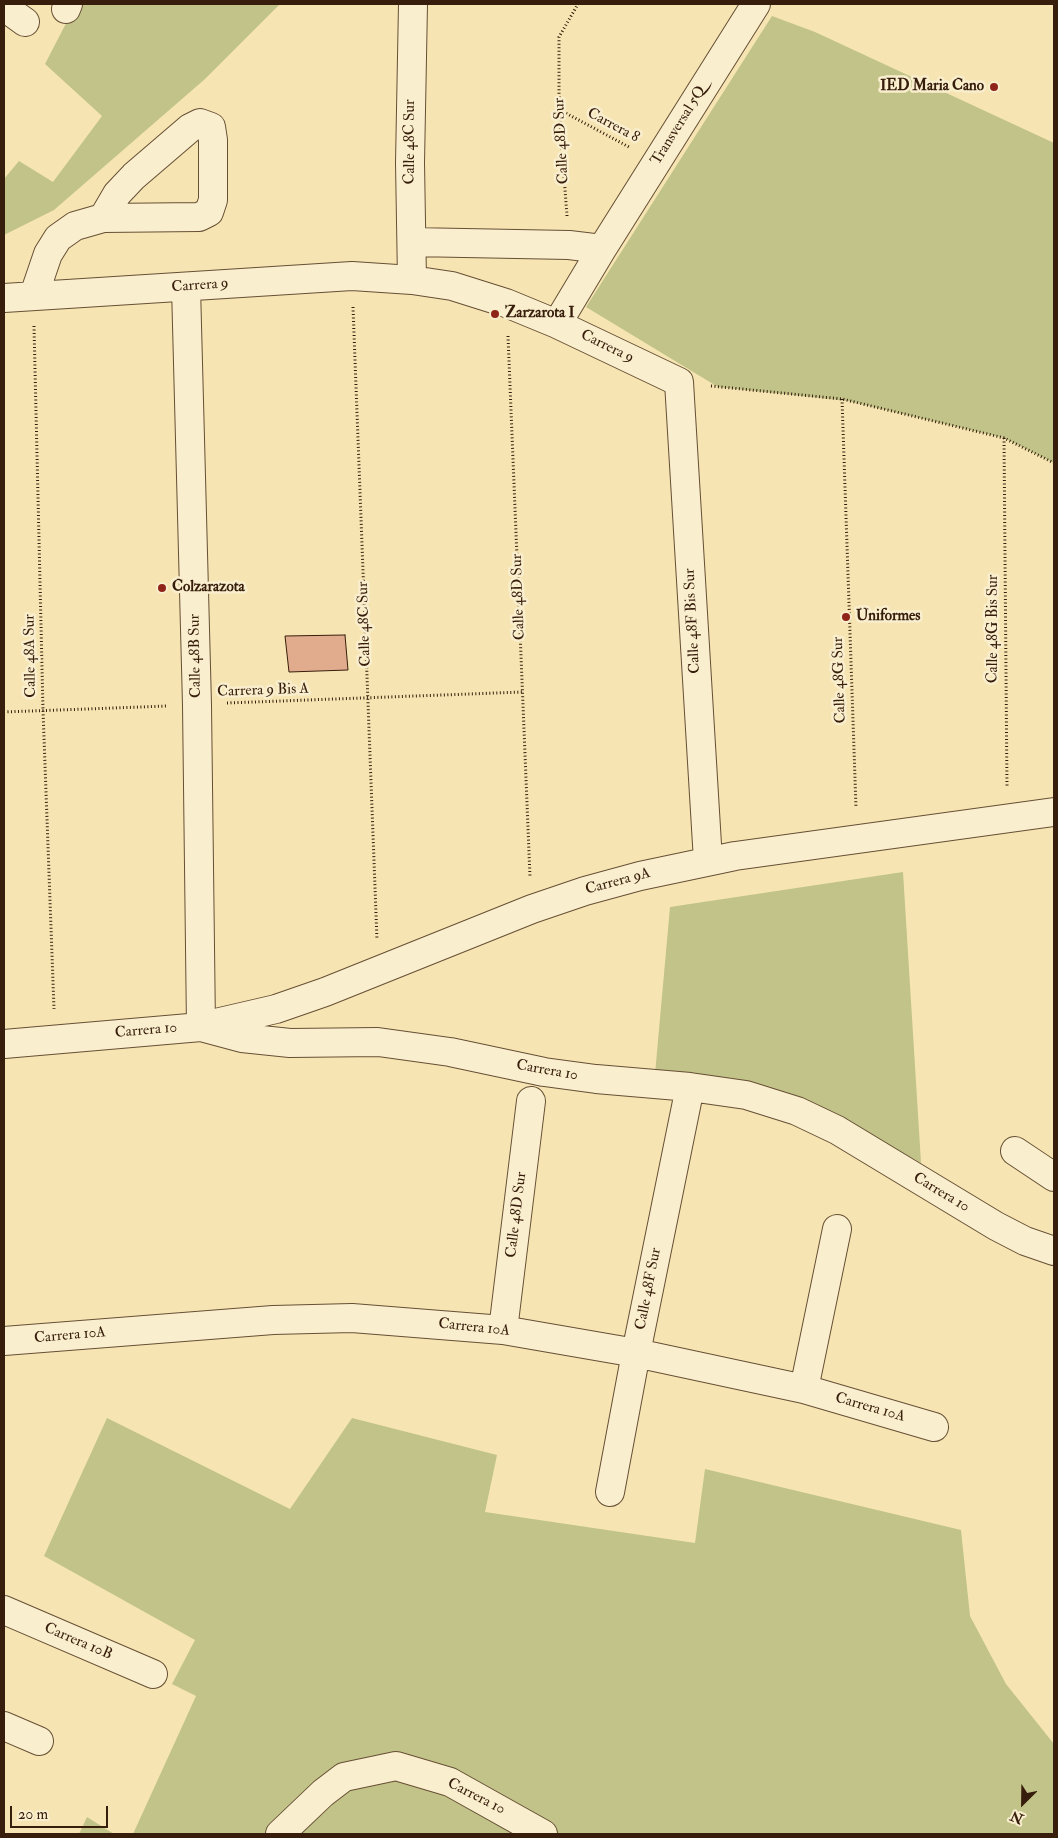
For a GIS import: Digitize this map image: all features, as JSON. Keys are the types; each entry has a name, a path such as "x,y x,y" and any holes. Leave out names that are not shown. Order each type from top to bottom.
{"street":[{"name":"Calle 48C Sur","path":"412,4 410,62 412,280"},
{"name":"Transversal 5Q","path":"557,324 756,4"},
{"path":"34,295 48,254 58,238 75,226 103,218"},
{"path":"412,242 568,245 602,249"},
{"name":"Carrera 9","path":"4,298 352,276 412,280 452,286 506,303 557,324 679,382"},
{"name":"Calle 48B Sur","path":"186,286 197,705 201,1026"},
{"name":"Calle 48F Bis Sur","path":"679,382 708,861"},
{"name":"Carrera 9A","path":"201,1026 276,1009 378,972 532,909 585,891 640,876 708,861 1054,812"},
{"name":"Carrera 10","path":"4,1044 201,1026 242,1038 290,1043 378,1042 450,1052 544,1072 596,1079 690,1087 746,1095 797,1110 837,1130 996,1226 1025,1241 1054,1251"},
{"name":"Calle 48F Sur","path":"610,1492 690,1087"},
{"name":"Calle 48D Sur","path":"503,1330 531,1101"},
{"path":"1015,1151 1054,1177"},
{"path":"804,1389 837,1229"},
{"name":"Carrera 10A","path":"4,1341 273,1320 352,1318 503,1330 636,1353 804,1389 934,1427"},
{"name":"Carrera 10B","path":"4,1610 153,1674"},
{"path":"4,1726 39,1741"},
{"name":"Carrera 10","path":"280,1834 323,1793 344,1777 396,1766 450,1782 543,1834"}],"path":[{"name":"Calle 48D Sur","path":"568,245 559,110 559,37 578,4"},
{"name":"Carrera 8","path":"559,110 656,162"},
{"name":"Calle 48C Sur","path":"352,276 378,972"},
{"name":"Calle 48A Sur","path":"34,295 43,710 54,1017"},
{"name":"Calle 48D Sur","path":"506,303 530,882"},
{"path":"679,382 842,399 1004,438 1054,463"},
{"name":"Calle 48G Sur","path":"842,399 858,840"},
{"name":"Calle 48G Bis Sur","path":"1004,438 1007,819"},
{"name":"Carrera 9 Bis A","path":"4,712 522,692"}],"green space":[{"path":"76,4 280,4 205,79 54,210 4,235 4,179 19,161 53,182 102,116 45,64"},
{"path":"772,16 815,32 1054,143 1054,463 1004,438 848,401 718,387 586,307"},
{"path":"903,872 921,1163 832,1114 655,1074 670,907"},
{"path":"107,1418 290,1509 352,1418 497,1455 485,1512 695,1543 705,1469 961,1530 970,1616 1006,1684 1054,1744 1054,1834 133,1834 196,1696 172,1684 195,1640 44,1556"},
{"path":"87,1817 114,1834 79,1834"}],"building":[{"path":"345,635 348,670 289,672 285,636"}],"place":[{"name":"IED Maria Cano","path":"994,87"},
{"name":"Zarzarota I","path":"495,314"},
{"name":"Colzarazota","path":"162,588"},
{"name":"Uniformes","path":"846,617"}]}
